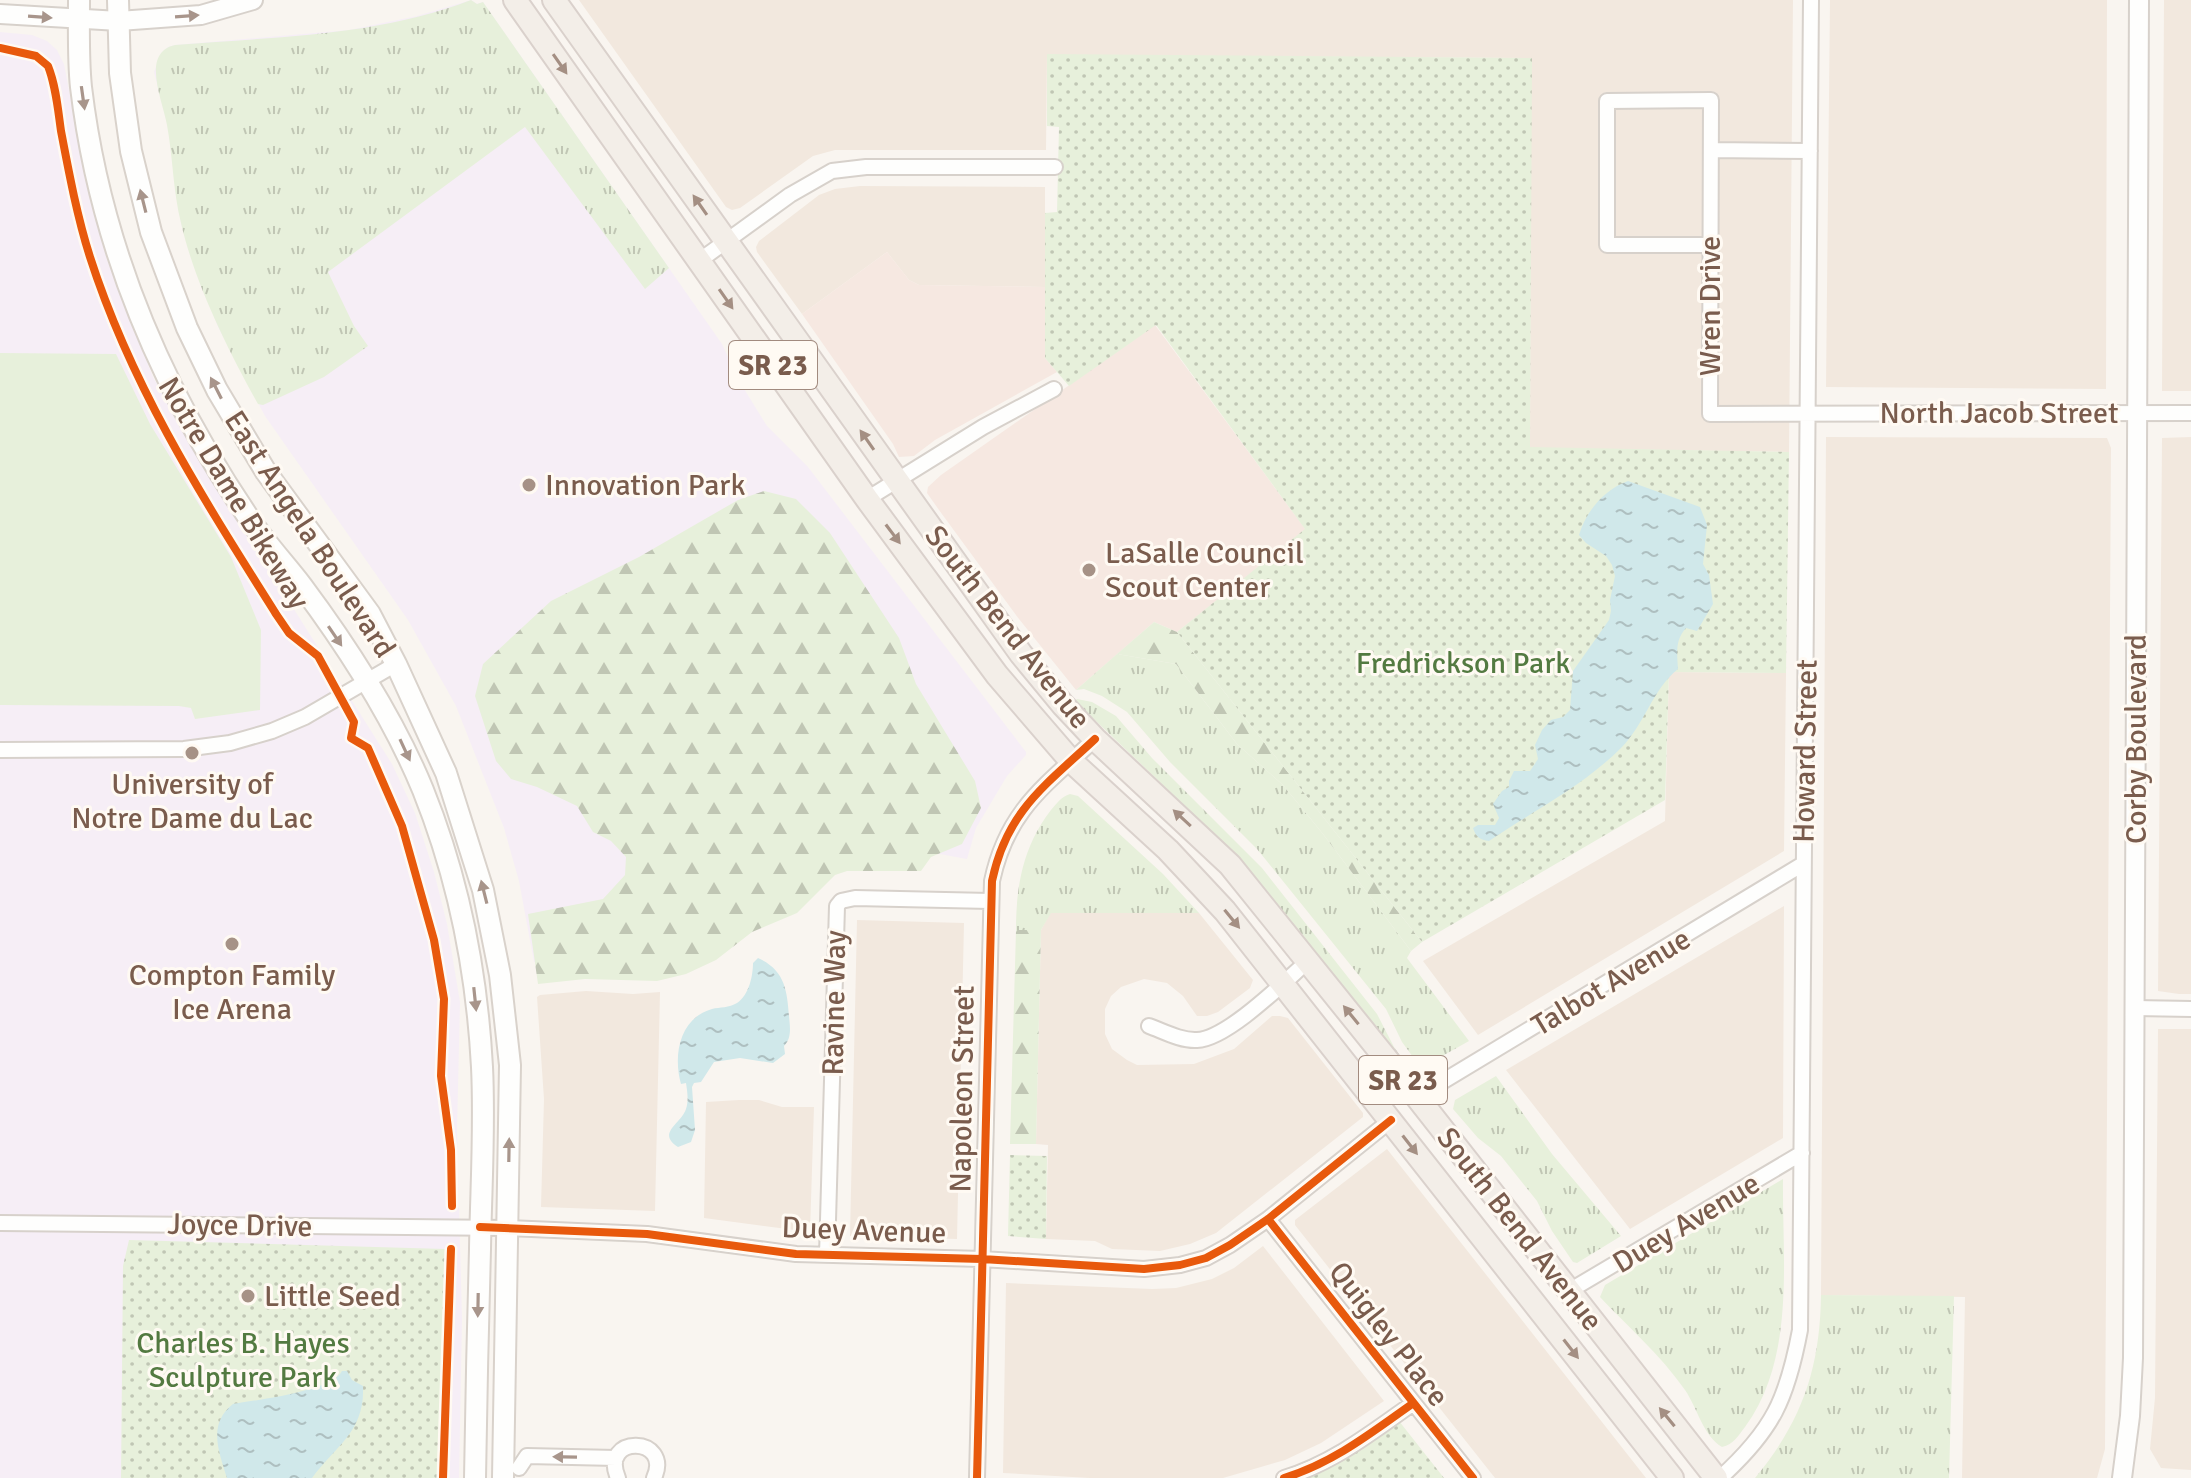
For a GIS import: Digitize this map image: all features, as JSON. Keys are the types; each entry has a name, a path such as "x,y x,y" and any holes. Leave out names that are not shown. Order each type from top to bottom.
{"main road":[{"name":"East Angela Boulevard","path":"118,0 125,112 141,193 165,275 187,328 237,426 266,472 361,601 396,664 457,802 473,852 493,934 510,1065 508,1228 513,1473"},
{"name":"South Bend Avenue","path":"515,0 867,499 997,675 1071,761 1197,879 1283,983 1672,1478"},
{"name":"South Bend Avenue","path":"554,0 1021,654 1095,739 1230,865 1718,1478"},
{"name":"East Angela Boulevard","path":"79,10 81,84 106,213 121,263 161,367 217,469 255,526 304,589 394,727 424,791 449,864 475,989 482,1067 475,1478"}],"street":[{"path":"0,14 79,10 119,21 201,15 253,0"},
{"name":"Howard Street","path":"1718,1478 1751,1451 1777,1411 1792,1374 1800,1330 1811,0"},
{"name":"Corby Boulevard","path":"2122,1478 2133,1358 2139,0"},
{"name":"Wren Drive","path":"1710,245 1607,245 1607,101 1711,100 1710,414 1808,414"},
{"path":"1711,150 1810,151"},
{"path":"699,261 814,180 849,167 1055,167"},
{"path":"867,499 983,427 1054,389"},
{"name":"North Jacob Street","path":"1808,414 2191,413"},
{"path":"0,750 184,749 230,743 272,731 305,717 396,664"},
{"name":"Napoleon Street","path":"977,1478 990,901 995,865 1026,803 1095,739"},
{"name":"Talbot Avenue","path":"1417,1097 1803,864"},
{"name":"Ravine Way","path":"827,1255 837,906 848,898 990,901"},
{"path":"1149,1026 1184,1038 1198,1040 1211,1036 1237,1021 1308,961"},
{"path":"2135,1008 2191,1009"},
{"name":"Duey Avenue","path":"480,1227 647,1234 796,1254 982,1259 1144,1269 1180,1265 1206,1258 1268,1219 1391,1120"},
{"name":"Duey Avenue","path":"1569,1291 1802,1153"},
{"name":"Quigley Place","path":"1268,1219 1473,1478"},
{"name":"Joyce Drive","path":"0,1223 480,1227"},
{"path":"1284,1478 1328,1461 1412,1404"},
{"path":"618,1478 616,1458 624,1448 642,1446 656,1458 657,1477"},
{"path":"513,1473 527,1456 616,1458"}],"shaded area":[{"path":"471,0 477,4 483,2 722,344 738,379 767,426 808,467 1026,752 1007,776 976,828 967,859 918,850 861,846 589,965 534,962 519,881 504,828 456,706 408,620 265,416 218,327 181,224 168,127 154,72 162,52 175,45 349,30 417,16"},
{"path":"579,0 1793,0 1789,452 1530,448 1531,58 1047,55 1046,150 835,150 813,156 740,208 732,210 726,207"},
{"path":"1830,0 2107,0 2106,389 1826,387"},
{"path":"2164,0 2191,0 2191,391 2162,391"},
{"name":"University of Notre Dame du Lac","path":"0,32 32,35 47,41 57,50 64,64 81,153 107,260 153,377 193,450 392,764 415,813 434,872 447,924 460,1002 457,1131 462,1319 459,1478 0,1478"},
{"path":"860,186 1045,187 1045,287 919,285 909,280 887,252 802,314 756,247 759,241 819,195 835,189"},
{"path":"887,252 909,280 919,285 1045,287 1045,358 1057,372 935,440 914,456 899,457 802,314"},
{"path":"1155,325 1306,530 1177,632 1154,622 1076,690 939,510 927,493 928,487"},
{"path":"1826,437 2107,438 2111,448 2105,1449 2097,1478 1962,1478 1965,1297 1821,1295"},
{"path":"2191,437 2191,994 2179,994 2158,991 2162,438"},
{"path":"1669,672 1786,673 1784,851 1478,1035 1423,961 1665,821"},
{"path":"1784,906 1783,1138 1630,1229 1506,1070"},
{"path":"1050,913 1199,913 1253,980 1250,988 1218,1012 1197,1016 1183,996 1167,983 1144,979 1121,987 1111,996 1105,1009 1105,1034 1112,1049 1137,1065 1194,1064 1234,1049 1272,1016 1288,1018 1363,1113 1363,1117 1216,1233 1190,1244 1160,1251 1112,1249 1095,1241 1046,1239 1048,1145 1036,1144 1041,930"},
{"path":"857,920 964,923 957,1239 850,1236"},
{"path":"586,991 660,992 655,1211 541,1207 544,1099 537,997"},
{"path":"2158,1029 2191,1029 2191,1470 2161,1468 2150,1449 2155,1398"},
{"path":"759,1100 782,1107 814,1107 810,1232 704,1218 706,1102"},
{"path":"1387,1149 1646,1478 1495,1478 1295,1225 1295,1220"},
{"path":"1263,1246 1384,1401 1321,1443 1285,1460 1223,1478 1090,1478 1003,1473 1006,1283 1176,1288 1212,1279 1234,1268"}],"green space":[{"path":"471,0 477,4 483,2 669,268 645,289 525,127 328,272 354,326 368,346 324,377 263,405 258,404 214,316 187,246 178,211 167,125 156,79 158,58 164,50 175,45 363,28 436,12"},
{"name":"Fredrickson Park","path":"1047,54 1532,58 1530,447 1789,452 1786,673 1669,672 1665,800 1422,942 1177,632 1305,529 1156,325 1069,386 1045,358 1045,213 1057,212 1059,127 1047,126"},
{"path":"0,353 116,354 150,424 231,557 261,630 260,710 195,719 191,708 179,706 0,705"},
{"path":"764,491 796,499 830,533 899,638 916,684 975,781 981,808 962,844 931,857 921,871 847,871 835,875 797,913 752,932 716,960 686,974 657,981 585,979 538,984 528,914 603,899 625,875 626,857 611,841 593,832 577,806 537,787 511,779 496,761 475,696 483,664 551,601 639,557 738,500"},
{"path":"1154,622 1177,632 1422,942 1411,951 1283,785 1237,744 1176,664 1117,654"},
{"path":"1117,654 1176,664 1237,744 1283,785 1323,834 1411,951 1407,958 1469,1041 1421,1068 1402,1042 1386,1009 1257,849 1170,762 1127,712 1102,696 1084,689 1076,690"},
{"path":"1075,701 1092,702 1116,716 1152,758 1262,868 1377,1014 1411,1072 1230,849"},
{"path":"1070,794 1078,796 1163,874 1199,913 1051,913 1041,930 1016,930 1020,882 1028,852 1051,810"},
{"path":"1016,930 1041,930 1036,1144 1010,1144"},
{"path":"1496,1076 1552,1154 1621,1236 1577,1263 1573,1262 1552,1231 1537,1201 1501,1156 1478,1138 1453,1109 1455,1100"},
{"path":"1010,1155 1047,1156 1046,1239 1008,1236"},
{"path":"1783,1179 1783,1307 1772,1370 1761,1400 1745,1427 1733,1442 1722,1447 1710,1436 1675,1377 1600,1297 1605,1285"},
{"name":"Charles B. Hayes Sculpture Park","path":"129,1240 445,1249 439,1478 121,1478 123,1266"},
{"path":"1821,1295 1954,1296 1949,1478 1755,1478 1785,1436 1805,1393 1817,1347"},
{"path":"1399,1421 1444,1478 1303,1478"}],"water":[{"path":"1628,481 1700,507 1707,525 1703,564 1709,575 1713,604 1697,631 1686,628 1682,633 1678,647 1678,669 1669,677 1621,748 1557,798 1489,841 1483,840 1473,828 1495,825 1499,818 1493,804 1509,787 1514,771 1530,771 1538,759 1535,745 1542,730 1551,720 1563,717 1570,710 1573,671 1609,620 1615,576 1612,565 1606,556 1579,535 1586,518 1598,502 1612,489"},
{"path":"758,958 774,968 785,989 790,1028 784,1046 785,1054 773,1063 740,1058 714,1062 701,1082 694,1083 692,1087 695,1130 691,1142 678,1147 669,1137 687,1102 686,1083 681,1084 679,1073 681,1039 692,1021 701,1014 741,1000 750,985 753,963"},
{"path":"342,1371 347,1371 352,1380 363,1386 359,1415 347,1437 312,1478 227,1478 217,1439 220,1420 233,1404 310,1389 336,1378"}],"cycle path":[{"name":"Notre Dame Bikeway","path":"0,48 36,56 48,66 85,242 127,352 196,485 276,614 289,633 318,656 354,722 351,738 368,748 402,826 434,940 444,999 441,1076 451,1150 452,1206"},
{"path":"977,1478 992,881 999,856 1018,817 1045,785 1095,739"},
{"path":"480,1227 647,1234 796,1254 982,1259 1144,1269 1180,1265 1206,1258 1268,1219 1391,1120"},
{"path":"1268,1219 1473,1478"},
{"path":"443,1478 451,1249"},
{"path":"1284,1478 1335,1456 1412,1404"}],"place":[{"name":"Innovation Park","path":"529,485"},
{"name":"LaSalle Council Scout Center","path":"1089,570"},
{"name":"University of Notre Dame du Lac","path":"192,753"},
{"name":"Compton Family Ice Arena","path":"232,944"},
{"name":"Little Seed","path":"248,1296"}]}
